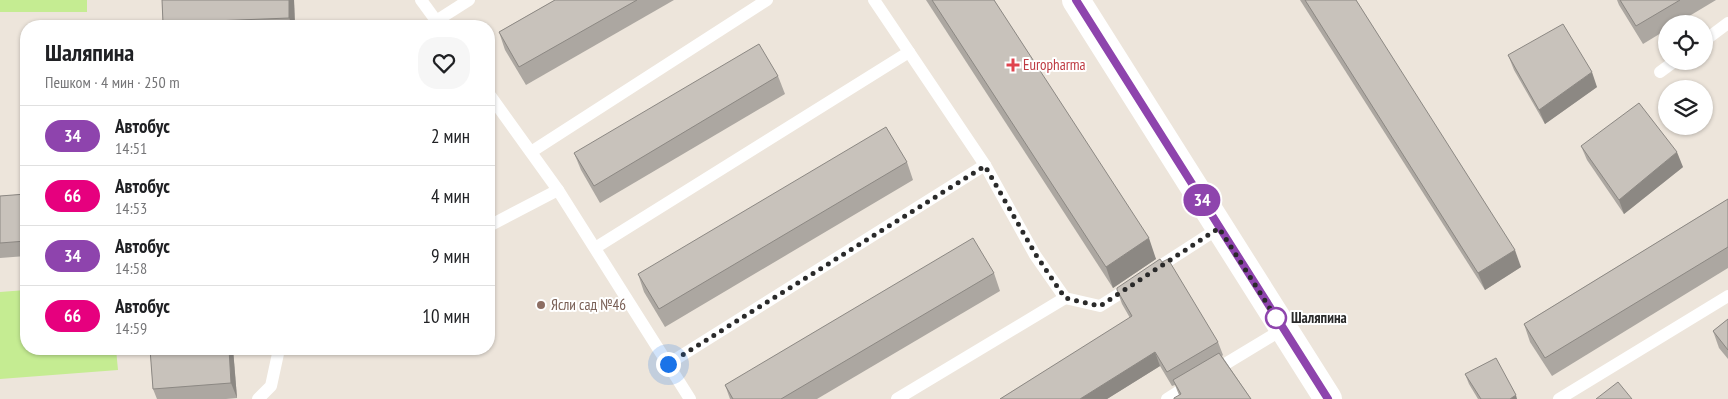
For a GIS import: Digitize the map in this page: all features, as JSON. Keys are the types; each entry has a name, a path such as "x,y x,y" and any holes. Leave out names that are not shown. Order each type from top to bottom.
{"main road":[{"path":"1076,0 1328,399"}],"lane":[{"path":"420,0 435,20"},
{"path":"443,20 469,0"},
{"path":"531,152 767,0"},
{"path":"874,0 985,166 1036,255 1065,298 1100,306 1219,228"},
{"path":"1713,35 1728,24"},
{"path":"595,248 909,52"},
{"path":"495,102 558,190 690,399"},
{"path":"668,364 985,166"},
{"path":"495,223 558,190"},
{"path":"1559,399 1728,296"},
{"path":"897,399 1065,298"},
{"path":"1167,399 1283,329"},
{"path":"258,399 271,386 278,355"}],"green space":[{"path":"0,0 87,0 87,12 0,12"},
{"path":"20,290 20,355 117,355 118,370 0,379 0,292"}],"building":[{"path":"162,0 289,0 289,18 163,20"},
{"path":"555,0 637,0 519,67 499,32"},
{"path":"932,0 994,0 1149,238 1106,267"},
{"path":"1305,0 1356,0 1515,250 1478,273"},
{"path":"1620,0 1680,0 1636,26"},
{"path":"1563,24 1592,72 1539,110 1508,55"},
{"path":"759,44 778,76 594,186 574,153"},
{"path":"1639,103 1658,128 1658,135 1664,135 1677,152 1619,200 1581,146"},
{"path":"886,127 907,162 659,309 638,274"},
{"path":"20,194 20,241 0,243 0,196"},
{"path":"1728,199 1728,247 1545,358 1524,324"},
{"path":"973,238 994,273 781,399 733,399 725,385"},
{"path":"1160,259 1162,262 1168,259 1218,342 1167,372 1155,352 1080,399 1000,399 1132,316 1117,288"},
{"path":"1728,319 1728,350 1713,331"},
{"path":"1219,353 1251,399 1174,399 1181,394 1173,380"},
{"path":"150,355 229,355 231,383 153,389"},
{"path":"1496,358 1516,395 1510,399 1481,399 1465,374"},
{"path":"1618,382 1632,399 1596,399"}],"bus line":[{"name":"34","path":"1076,0 1328,399"}],"place":[{"name":"Europharma","path":"1013,65"},
{"name":"Ясли сад №46","path":"541,305"},
{"name":"Шаляпина","path":"1276,318"}],"route":[{"path":"668,364 985,166 1036,255 1065,298 1100,306 1219,228 1276,318"}]}
